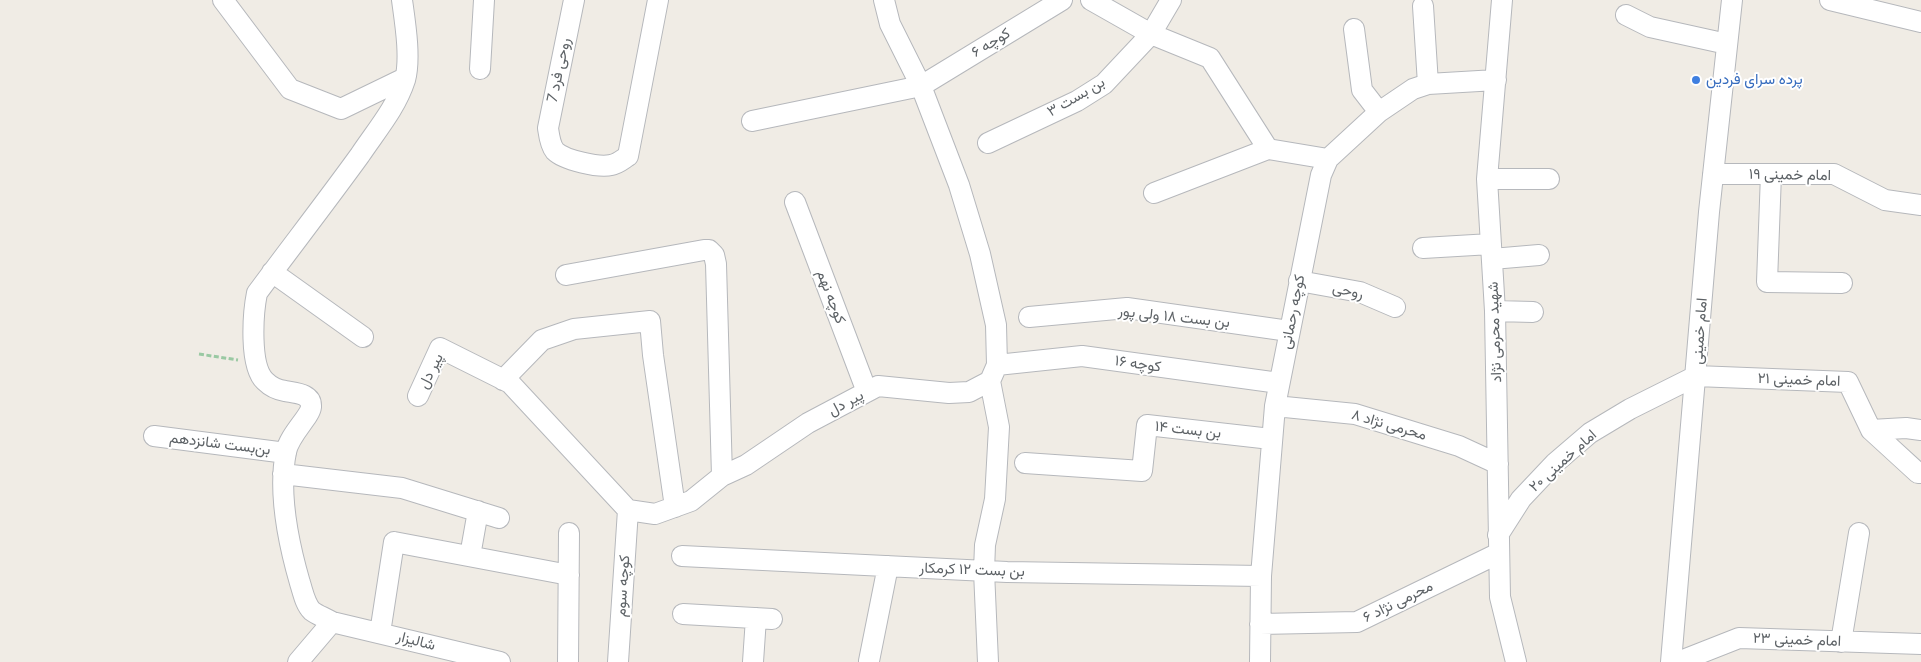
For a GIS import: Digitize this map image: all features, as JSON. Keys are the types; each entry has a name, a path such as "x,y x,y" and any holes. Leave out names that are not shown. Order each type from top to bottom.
{"street":[{"path":"223,0 290,89 341,108 405,78"},
{"path":"256,363 254,305 257,293 317,215 389,113 405,78 407,37 402,0"},
{"path":"480,69 484,0"},
{"name":"روحی فرد 7","path":"574,0 552,102 548,128 550,141 555,151 566,157 586,163 611,165 628,156 658,0"},
{"path":"884,0 890,24 921,86 959,185 980,254 996,326 994,373 999,427 995,499 985,545 984,571 988,662"},
{"name":"کوچه ۶","path":"752,121 921,86 1062,0"},
{"path":"1091,0 1151,34 1210,58 1268,149"},
{"name":"بن بست ۳","path":"988,143 1077,101 1104,84 1151,34 1171,0"},
{"name":"شهید محرمی نژاد","path":"1502,0 1487,179 1495,311 1500,597 1516,662"},
{"name":"امام خمینی","path":"1671,662 1713,174 1732,0"},
{"path":"1830,0 1888,7 1921,22"},
{"path":"1423,6 1428,84"},
{"path":"1626,15 1650,27 1727,44"},
{"path":"1354,29 1362,90 1379,112"},
{"name":"کوچه رحمانی","path":"1260,662 1261,576 1275,406 1320,175 1328,159 1379,112 1413,88 1428,84 1496,80"},
{"path":"1154,193 1268,149 1328,159"},
{"name":"امام خمینی ۱۹","path":"1713,174 1834,174 1886,200 1921,205"},
{"path":"1771,174 1767,282 1842,284"},
{"path":"1487,179 1549,179"},
{"name":"کوچه نهم","path":"796,202 867,392"},
{"path":"1423,248 1539,255"},
{"path":"566,275 704,250 709,250 714,255 716,264 722,476"},
{"path":"272,272 363,336"},
{"name":"روحی","path":"1299,281 1360,292 1395,307"},
{"name":"بن بست ۱۸ ولی پور","path":"1029,317 1127,308 1289,331"},
{"path":"1495,311 1532,312"},
{"path":"503,380 542,340 574,329 650,321 652,355 675,507"},
{"name":"پیر دل","path":"418,396 440,348 510,383 628,510 655,514 691,501 722,476 746,465 808,423 878,386 949,393 969,392 994,373"},
{"name":"کوچه ۱۶","path":"994,373 1082,356 1279,383"},
{"name":"شالیزار","path":"256,363 260,374 266,382 284,391 298,393 307,397 311,404 311,409 289,441 284,474 286,517 291,551 306,600 312,610 332,622 380,633 433,654 500,662"},
{"name":"امام خمینی ۲۱","path":"1696,376 1848,382 1871,430"},
{"name":"امام خمینی ۲۰","path":"1498,544 1521,499 1555,463 1590,434 1630,409 1696,376"},
{"name":"محرمی نژاد ۸","path":"1275,406 1356,414 1458,446 1498,464"},
{"name":"بن بست ۱۴","path":"1026,463 1142,471 1147,425 1271,439"},
{"path":"1871,430 1906,428 1921,430"},
{"path":"1871,430 1918,473 1921,473"},
{"name":"بن‌بست شانزدهم","path":"154,436 286,453"},
{"path":"284,474 402,488 499,518"},
{"name":"کوچه سوم","path":"618,662 628,510"},
{"path":"470,556 478,512"},
{"path":"568,662 570,532"},
{"path":"1841,642 1859,533"},
{"path":"380,633 394,542 569,574"},
{"name":"محرمی نژاد ۶","path":"1260,624 1357,622 1498,544"},
{"name":"بن بست ۱۲ کرمکار","path":"682,556 984,571 1261,576"},
{"path":"869,661 888,566"},
{"path":"683,614 764,619 753,662"},
{"path":"298,662 332,622"},
{"name":"امام خمینی ۲۳","path":"1678,662 1739,638 1921,644"}],"path":[{"path":"199,354 256,363"}],"place":[{"name":"پرده سرای فردین","path":"1696,80"}]}
